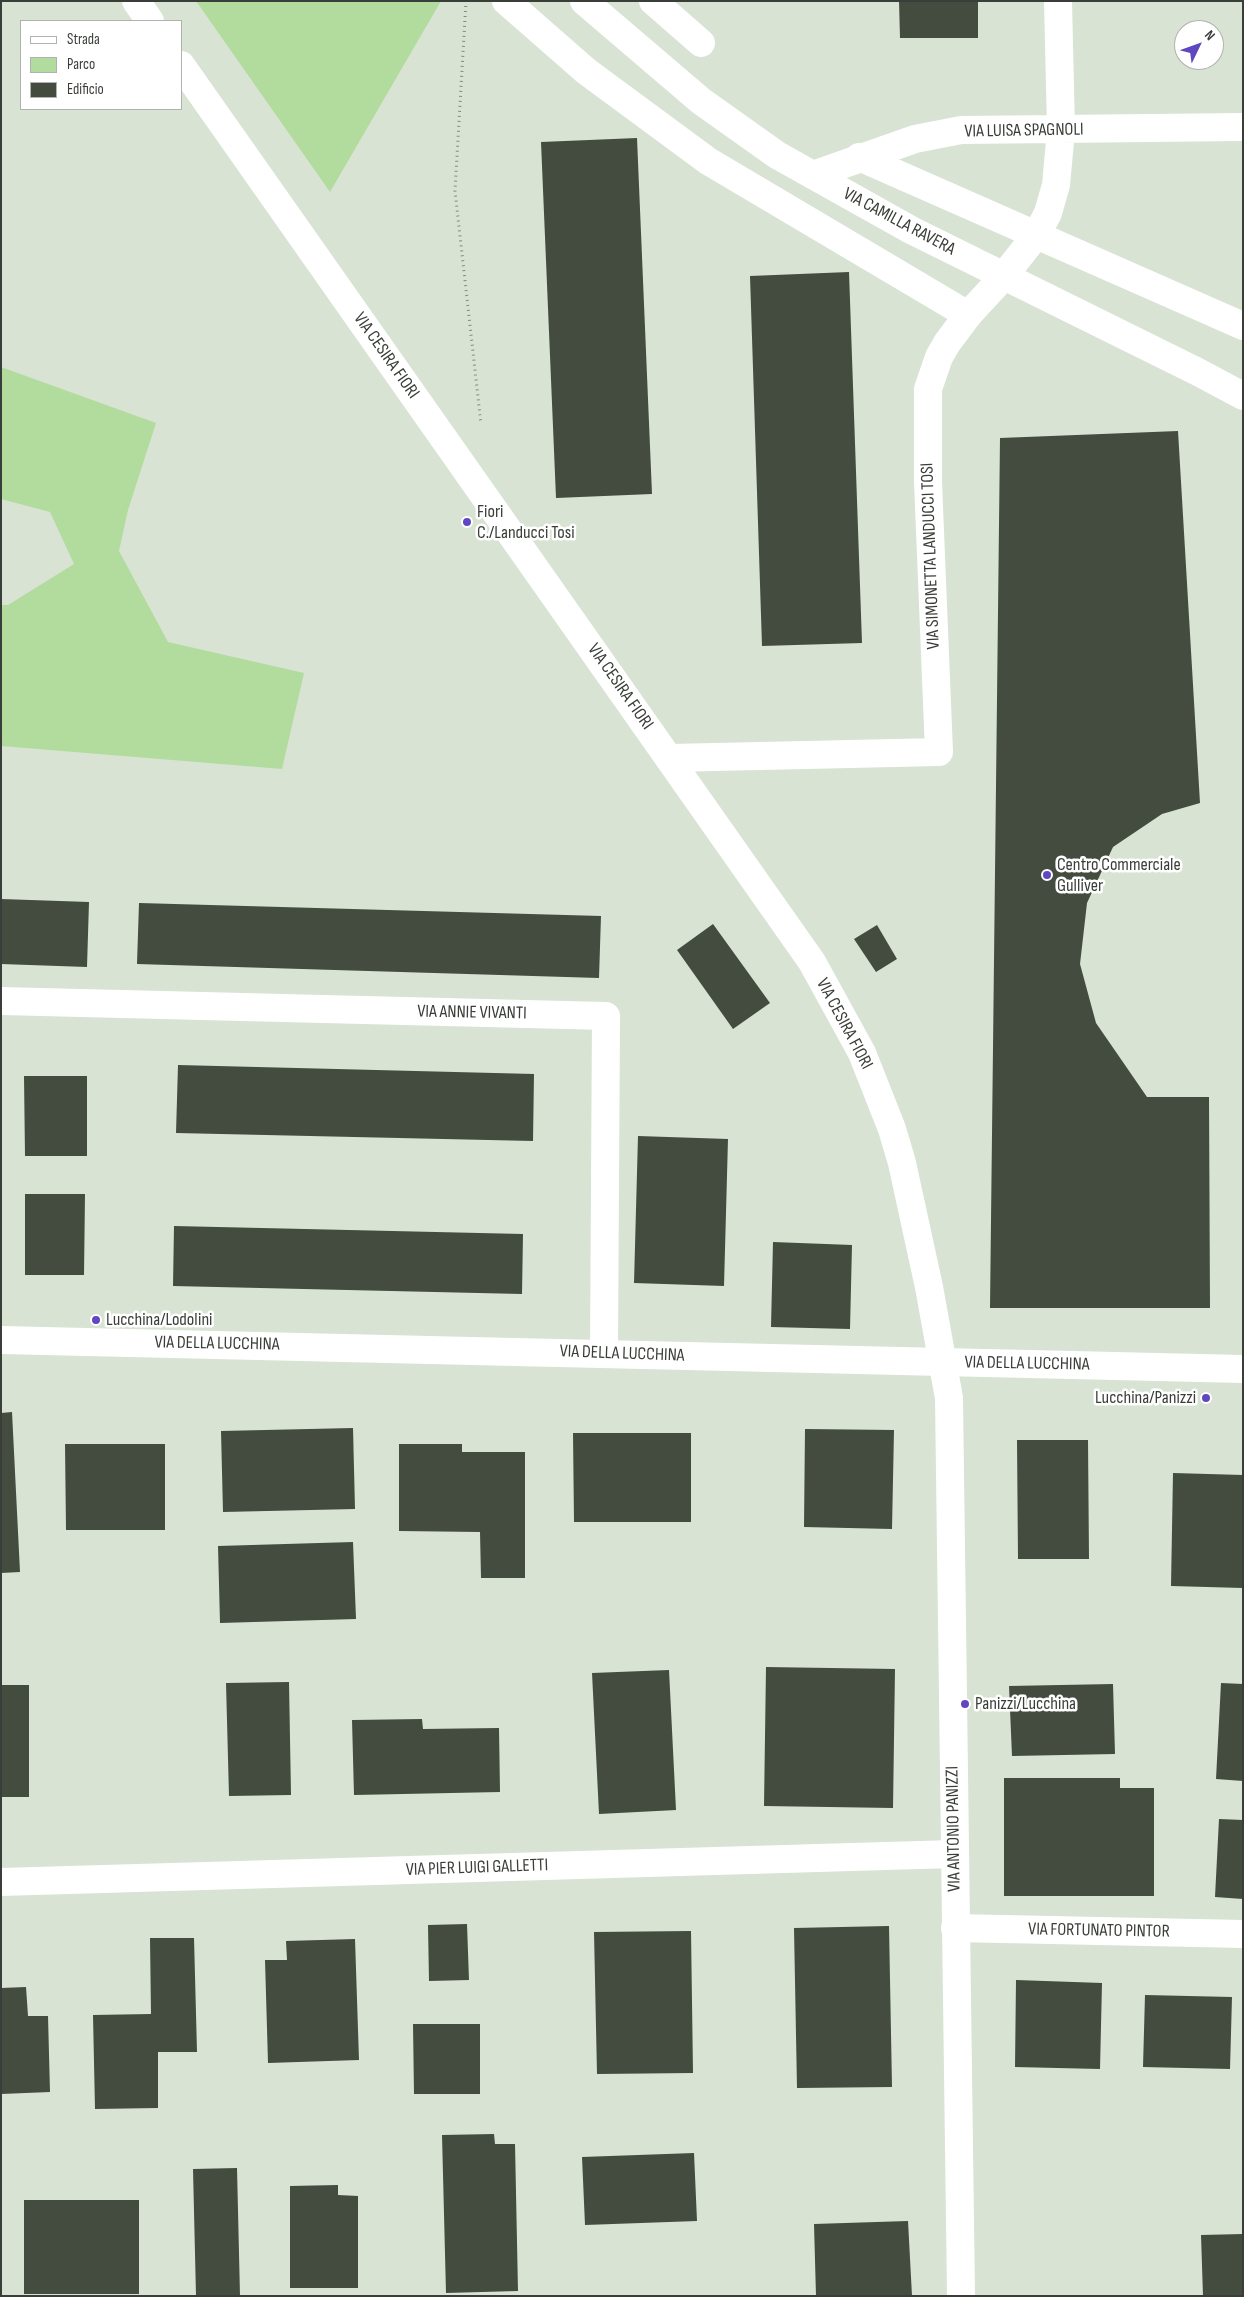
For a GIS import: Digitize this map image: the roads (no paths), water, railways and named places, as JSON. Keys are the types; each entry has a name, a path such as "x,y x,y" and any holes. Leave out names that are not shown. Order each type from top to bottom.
{"street":[{"path":"136,1 149,20"},
{"path":"506,1 586,71 708,161 760,180 968,315"},
{"name":"VIA CAMILLA RAVERA","path":"584,1 644,54 728,122 777,155 911,230 1243,396"},
{"path":"653,1 701,43"},
{"name":"VIA SIMONETTA LANDUCCI TOSI","path":"670,758 939,752 928,389 939,357 968,315 1003,277 1036,234 1048,213 1056,185 1061,130 1058,1"},
{"name":"VIA CESIRA FIORI","path":"182,66 812,962 866,1062 877,1088 902,1163 944,1363"},
{"name":"VIA LUISA SPAGNOLI","path":"813,175 915,139 945,132 1243,128"},
{"path":"859,158 1243,326"},
{"name":"VIA ANNIE VIVANTI","path":"1,1001 606,1016 604,1353"},
{"name":"VIA DELLA LUCCHINA","path":"1,1340 1243,1369"},
{"name":"VIA ANTONIO PANIZZI","path":"944,1363 949,1398 961,2296"},
{"name":"VIA PIER LUIGI GALLETTI","path":"1,1882 954,1854"},
{"name":"VIA FORTUNATO PINTOR","path":"955,1928 1243,1934"}],"place":[{"name":"Fiori C./Landucci Tosi","path":"467,522"},
{"name":"Centro Commerciale Gulliver","path":"1047,875"},
{"name":"Lucchina/Lodolini","path":"96,1320"},
{"name":"Lucchina/Panizzi","path":"1206,1398"},
{"name":"Panizzi/Lucchina","path":"965,1704"}]}
